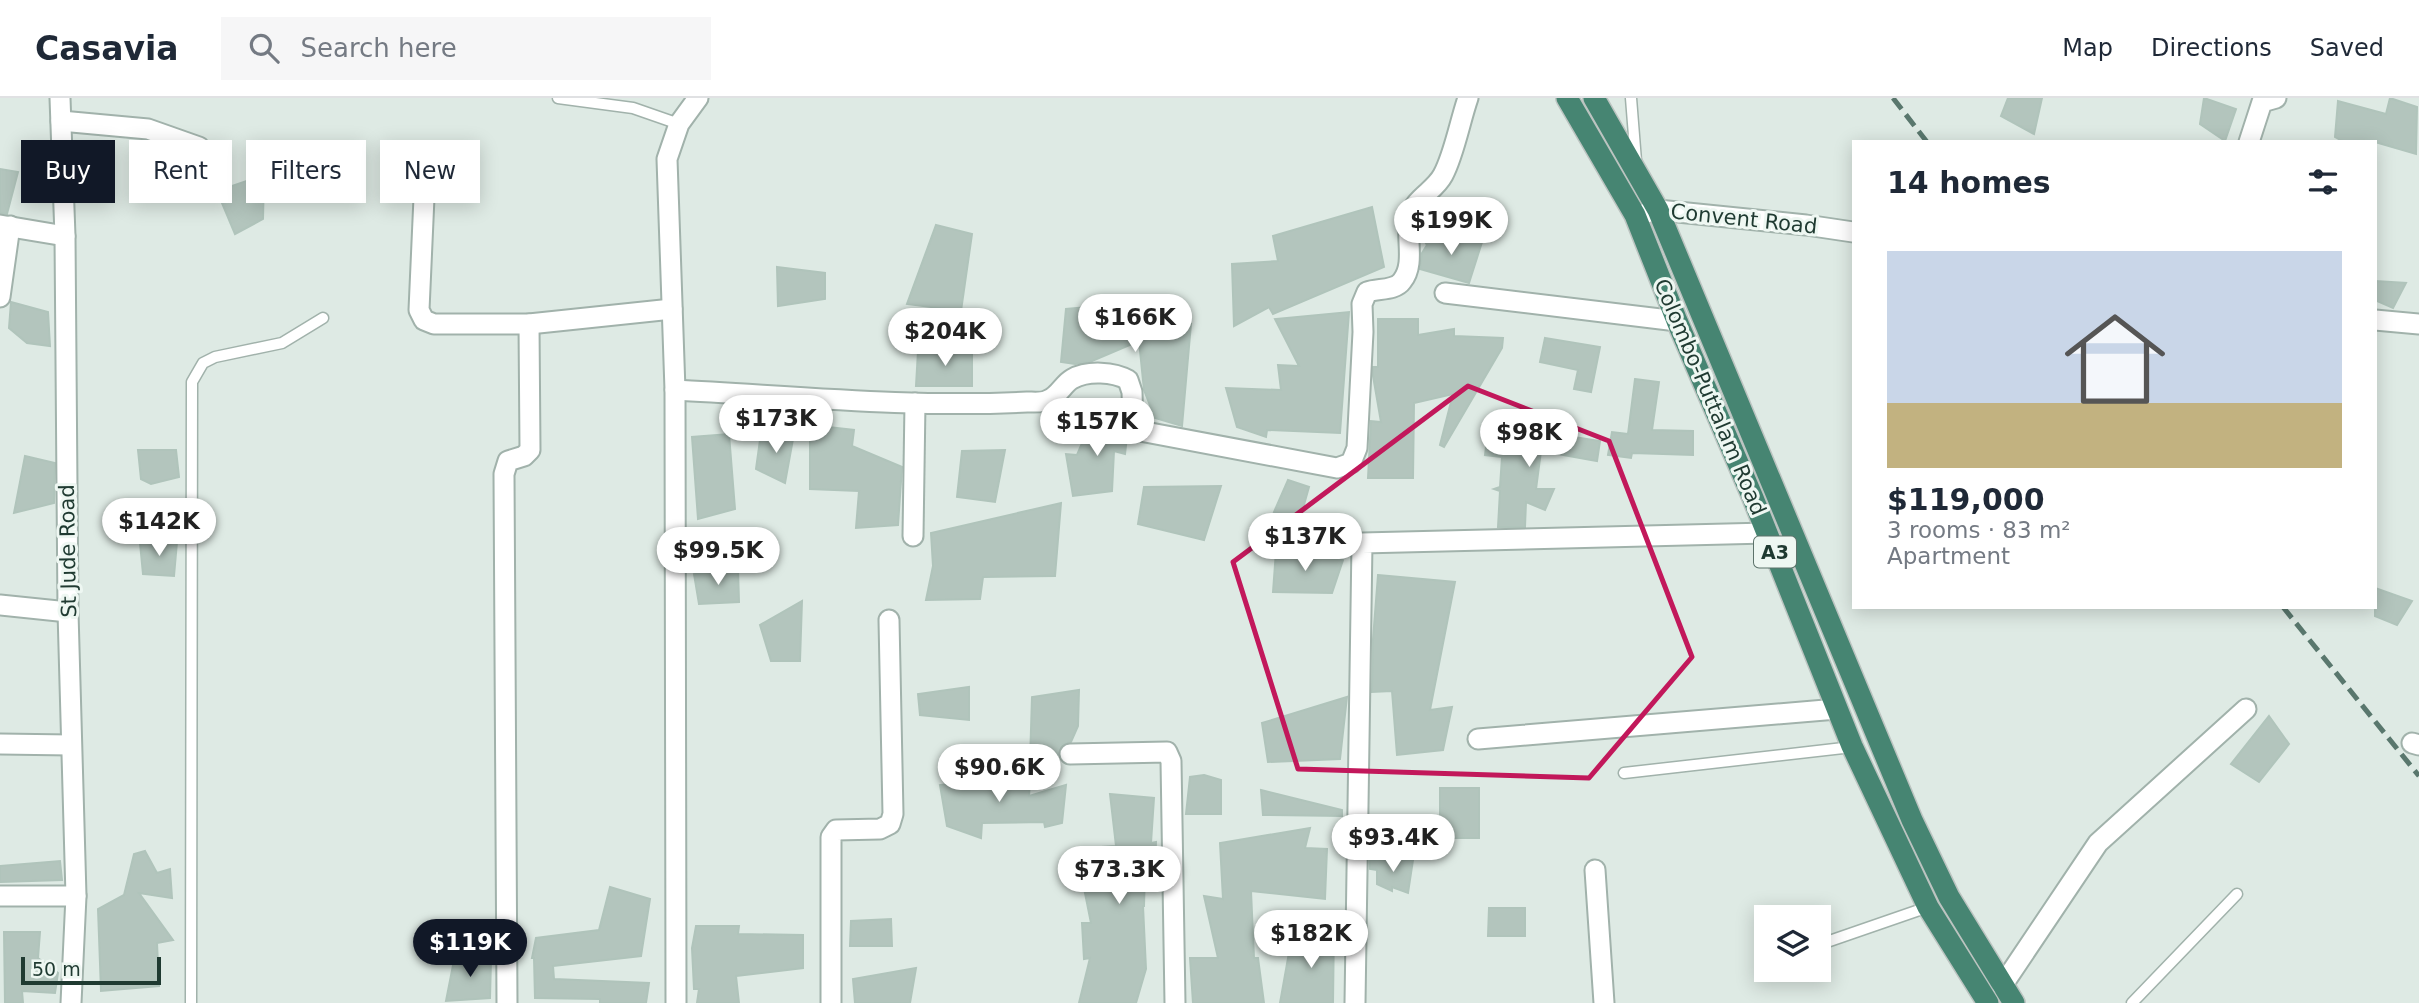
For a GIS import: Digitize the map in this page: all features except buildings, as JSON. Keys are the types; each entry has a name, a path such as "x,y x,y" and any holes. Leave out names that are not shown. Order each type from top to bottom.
{"highway":[{"name":"Colombo-Puttalam Road","path":"1567,98 1635,215 1767,533 1852,747 1928,907 1988,1003"},
{"name":"Colombo-Puttalam Road","path":"1594,98 1658,210 1912,820 1949,897 2008,995"}],"street":[{"name":"St Jude Road","path":"60,98 65,236 68,612 76,895 71,1003"},
{"path":"676,1003 675,390 667,159 679,124 698,98"},
{"path":"675,390 915,403 1048,401 1072,379 1091,374 1116,373 1128,380 1132,392 1133,426 1140,430 1337,468 1351,463 1357,448 1362,304 1367,292 1391,288 1402,282 1408,256 1409,219 1415,203 1442,177 1468,98"},
{"path":"2250,140 2262,102 2276,98"},
{"path":"61,121 148,129 178,140"},
{"path":"424,203 419,310 424,320 434,324 529,324 672,309"},
{"name":"Convent Road","path":"1635,215 1658,210 1852,232"},
{"path":"0,297 5,225 65,236"},
{"path":"1446,293 1677,321"},
{"path":"2377,320 2419,324"},
{"path":"507,1003 504,474 508,461 524,456 530,450 529,324"},
{"path":"913,536 915,403"},
{"path":"1355,1003 1362,543 1767,533"},
{"path":"0,605 68,612"},
{"path":"831,1003 831,837 836,830 880,829 890,824 893,814 890,620"},
{"path":"1478,739 1837,709"},
{"path":"2008,995 2098,843 2246,709"},
{"path":"0,744 71,745"},
{"path":"1070,754 1167,752 1171,761 1175,1003"},
{"path":"1595,870 1604,1003"},
{"path":"0,896 76,895"}],"lane":[{"path":"558,98 633,108 679,124"},
{"path":"1631,98 1637,172"},
{"path":"191,1003 192,382 203,363 215,357 282,343 323,318"},
{"path":"1623,773 1852,747"},
{"path":"2132,1003 2237,894"},
{"path":"1831,941 1928,907"}],"highlighted area":[{"path":"1468,386 1609,441 1692,657 1589,778 1298,769 1233,562"}],"railway":[{"path":"1893,98 1925,140"},
{"path":"2285,609 2419,776"}]}
